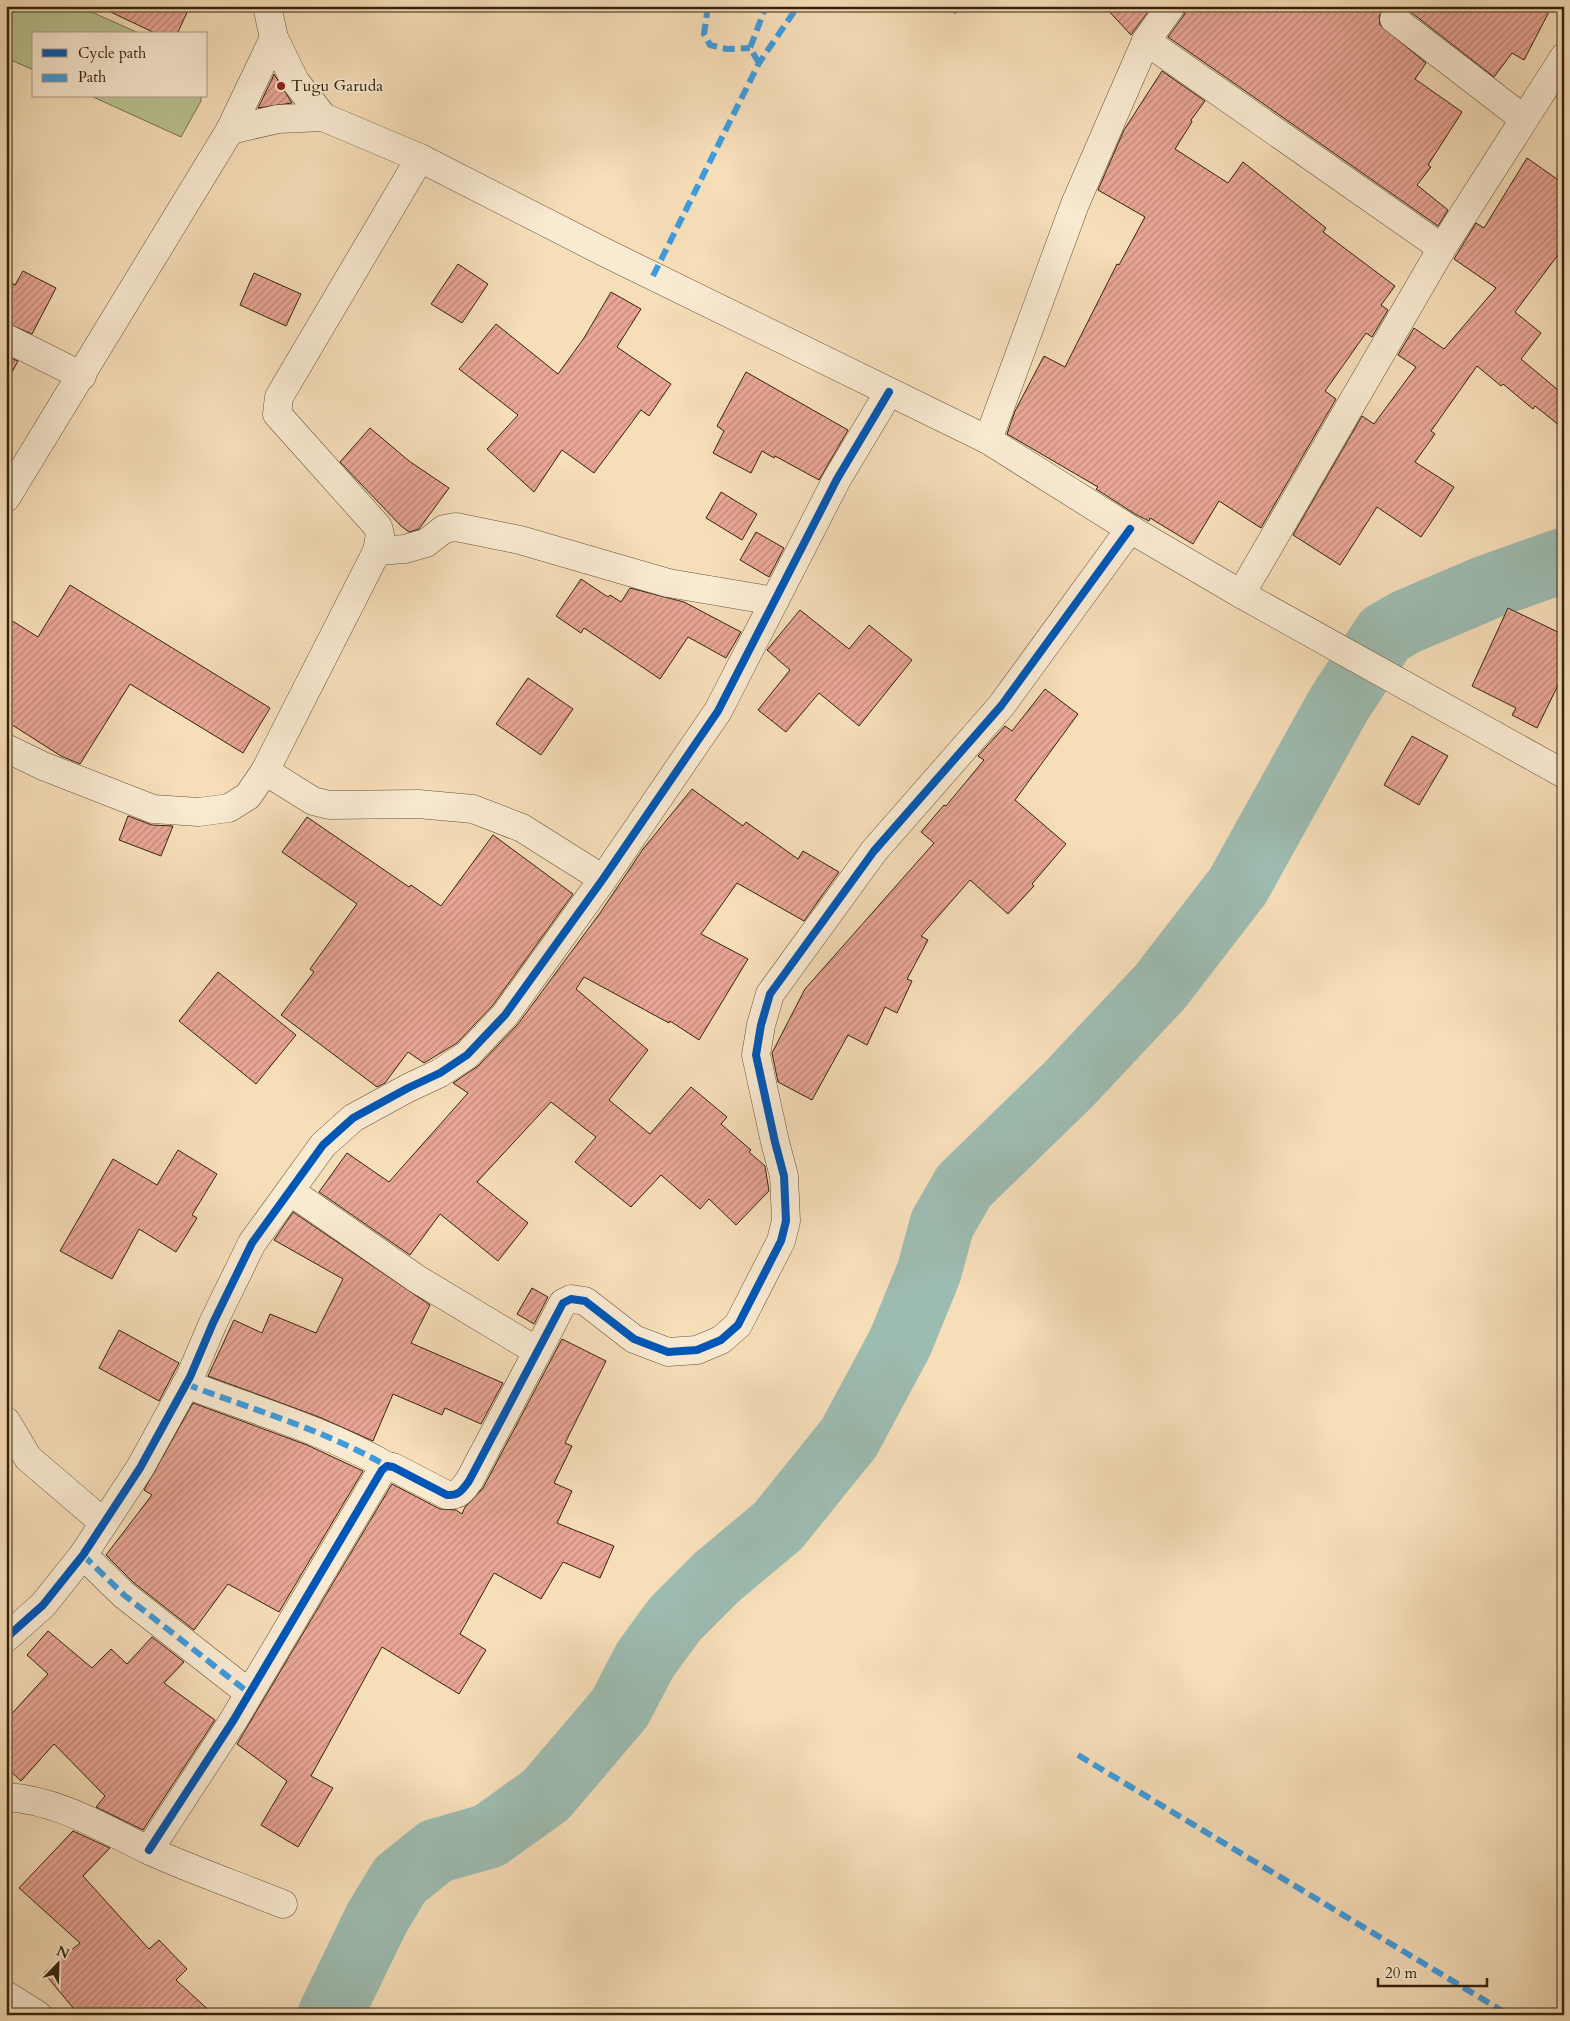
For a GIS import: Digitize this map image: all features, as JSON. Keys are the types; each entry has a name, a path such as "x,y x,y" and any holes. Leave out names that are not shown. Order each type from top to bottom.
{"street":[{"path":"267,6 274,38 295,81 323,117"},
{"path":"988,440 1075,204 1146,41 1171,6"},
{"path":"1394,19 1524,119"},
{"path":"6,498 230,130 274,38"},
{"path":"1146,41 1442,248"},
{"path":"1241,594 1442,248 1564,57"},
{"path":"230,130 278,119 323,117 420,158 988,440 1130,529 1241,594 1564,774"},
{"path":"6,748 43,766 153,809 199,812 229,808 248,796 265,771 377,551 380,535 378,527 277,414 279,398 420,158"},
{"path":"6,338 82,376"},
{"path":"6,1638 43,1605 83,1555 140,1468 186,1384 252,1243 323,1145 353,1118 440,1073 467,1054 505,1014 603,879 718,711 837,479 888,392"},
{"path":"377,551 405,549 426,543 444,529 456,527 520,540 668,583 774,601"},
{"path":"186,1384 299,1424 348,1444 387,1466 448,1495 456,1496 469,1481 563,1302 571,1298 585,1301 634,1339 668,1352 697,1350 721,1340 738,1325 781,1241 786,1222 784,1176 756,1055 761,1025 770,994 874,851 1000,706 1130,529"},
{"path":"265,771 313,801 329,805 418,804 452,805 472,809 522,828 603,879"},
{"path":"290,1191 417,1279 537,1351"},
{"path":"6,1422 28,1458 104,1523"},
{"path":"149,1850 249,1692 378,1475 387,1466"},
{"path":"83,1555 124,1595 249,1692"},
{"path":"6,1797 26,1798 86,1819 149,1850 283,1904"},
{"path":"6,1995 38,2015"}],"green space":[{"path":"6,6 78,6 136,32 32,32 32,69 6,58"},
{"path":"95,98 201,98 181,137"}],"building":[{"path":"98,6 190,6 178,32 153,32"},
{"path":"1104,6 1152,6 1131,35"},
{"path":"1186,6 1386,6 1379,16 1380,25 1426,63 1415,79 1462,112 1428,165 1431,167 1417,185 1448,210 1438,226 1168,37 1184,15"},
{"path":"1403,6 1552,6 1524,60 1512,53 1494,77"},
{"path":"1162,71 1205,101 1191,120 1192,122 1175,149 1228,183 1243,162 1326,228 1323,232 1395,286 1381,305 1388,310 1372,337 1366,333 1325,391 1336,399 1261,528 1219,501 1193,544 1150,518 1149,521 1135,514 1096,489 1098,487 1007,434 1015,411 1044,356 1065,367 1117,264 1119,265 1145,217 1098,190 1124,130"},
{"path":"274,74 292,103 258,108 272,79"},
{"path":"1527,158 1564,184 1564,247 1515,312 1541,333 1521,359 1564,395 1564,429 1535,406 1533,409 1503,384 1501,386 1477,366 1431,431 1435,434 1415,462 1454,487 1421,537 1377,507 1340,565 1293,535 1362,416 1374,424 1416,367 1398,355 1414,328 1444,349 1496,288 1454,259 1476,223 1484,228"},
{"path":"458,264 488,284 462,323 431,304"},
{"path":"23,271 56,288 32,334 6,323 6,280 15,285"},
{"path":"254,273 301,294 286,326 240,305"},
{"path":"611,292 641,309 617,347 671,384 649,416 641,410 594,473 562,450 534,492 487,449 518,415 459,369 496,324 558,374 584,338"},
{"path":"6,356 18,361 6,383"},
{"path":"746,372 848,430 819,480 762,451 751,473 713,453 724,431 717,426"},
{"path":"370,428 409,461 449,488 419,529 409,532 401,526 340,462"},
{"path":"721,492 757,514 742,540 706,518"},
{"path":"756,532 784,548 769,577 740,560"},
{"path":"581,579 608,597 610,595 621,602 630,588 684,602 741,632 726,658 688,637 660,679 584,628 581,633 556,616"},
{"path":"70,585 270,708 243,753 130,684 80,764 61,756 6,721 6,617 38,637"},
{"path":"1508,608 1564,635 1564,673 1537,728 1512,715 1516,708 1472,686"},
{"path":"800,610 849,649 869,625 912,660 859,726 819,693 786,732 758,710 790,670 767,650"},
{"path":"528,678 573,709 541,755 496,724"},
{"path":"1045,689 1078,714 1015,800 1066,844 1032,884 1034,886 1008,914 970,880 921,936 928,940 907,979 912,981 897,1013 885,1007 867,1045 848,1035 812,1100 778,1082 772,1053 805,989 934,843 921,832 944,805 946,806 984,760 978,756 1005,726 1012,731"},
{"path":"1412,736 1448,756 1419,805 1384,785"},
{"path":"692,789 743,826 746,822 798,859 803,851 839,872 804,921 737,883 701,934 748,959 699,1040 670,1021 669,1023 584,977 576,989 648,1050 609,1100 650,1134 691,1087 727,1117 721,1124 751,1150 749,1152 765,1166 769,1191 736,1225 709,1199 700,1209 661,1175 631,1207 575,1162 596,1137 551,1102 477,1182 528,1223 498,1261 440,1214 410,1255 319,1192 347,1153 389,1182 468,1093 453,1083 478,1066 518,1024 600,913 643,849"},
{"path":"128,816 152,825 173,826 161,856 119,840"},
{"path":"307,817 409,887 411,885 441,906 493,835 573,894 493,1005 457,1043 424,1063 408,1052 385,1083 377,1087 281,1015 314,972 310,969 357,904 282,852"},
{"path":"218,972 296,1035 256,1084 179,1021"},
{"path":"178,1150 217,1174 192,1215 197,1218 176,1252 139,1229 112,1279 60,1251 113,1159 157,1185"},
{"path":"293,1212 430,1305 411,1343 503,1383 481,1424 445,1408 442,1415 393,1394 373,1441 319,1417 208,1376 234,1320 262,1333 270,1314 316,1333 343,1279 274,1240"},
{"path":"532,1288 548,1297 534,1324 517,1314"},
{"path":"119,1330 179,1363 159,1401 99,1368"},
{"path":"562,1339 606,1361 565,1443 572,1446 554,1483 572,1491 557,1523 614,1546 600,1578 563,1562 541,1599 494,1573 460,1634 486,1650 459,1694 382,1647 311,1776 333,1788 298,1847 261,1825 287,1781 237,1744 392,1484 440,1509 456,1510 462,1514 465,1507 483,1488"},
{"path":"193,1403 307,1445 363,1471 279,1612 228,1584 194,1630 134,1583 106,1555 152,1495 144,1490"},
{"path":"48,1631 92,1668 111,1649 127,1664 152,1637 184,1662 164,1683 215,1720 143,1830 96,1807 105,1796 54,1744 21,1781 6,1767 6,1720 48,1674 27,1655"},
{"path":"73,1831 110,1848 83,1876 149,1949 159,1940 187,1969 176,1980 214,2015 79,2015 44,1973 80,1943 19,1888"}],"waterway":[{"path":"330,2015 377,1918 400,1880 436,1851 489,1836 546,1795 620,1708 645,1660 675,1619 717,1577 778,1526 849,1438 900,1343 929,1272 942,1224 964,1186 1068,1085 1160,987 1238,886 1339,704 1385,634 1406,622 1488,587 1564,560"}],"marked path":[{"path":"708,6 704,34 710,45 727,49 750,48"},
{"path":"759,63 750,48 766,6"},
{"path":"653,276 759,63 798,6"},
{"path":"953,13 956,6"},
{"path":"186,1384 338,1441 387,1466"},
{"path":"83,1555 124,1595 249,1693"},
{"path":"1078,1755 1509,2015"}],"cycle path":[{"path":"6,1638 43,1605 83,1555 140,1468 190,1377 213,1323 252,1243 323,1145 353,1118 440,1073 467,1055 505,1015 603,879 718,711 837,479 889,392"},
{"path":"149,1850 233,1721 382,1470 387,1466 393,1467 447,1495 455,1495 460,1492 469,1481 563,1303 571,1299 585,1301 634,1339 668,1352 697,1350 721,1340 738,1325 781,1241 786,1221 784,1176 756,1055 761,1025 770,994 874,851 1001,706 1130,529"}],"place":[{"name":"Tugu Garuda","path":"281,86"}]}
